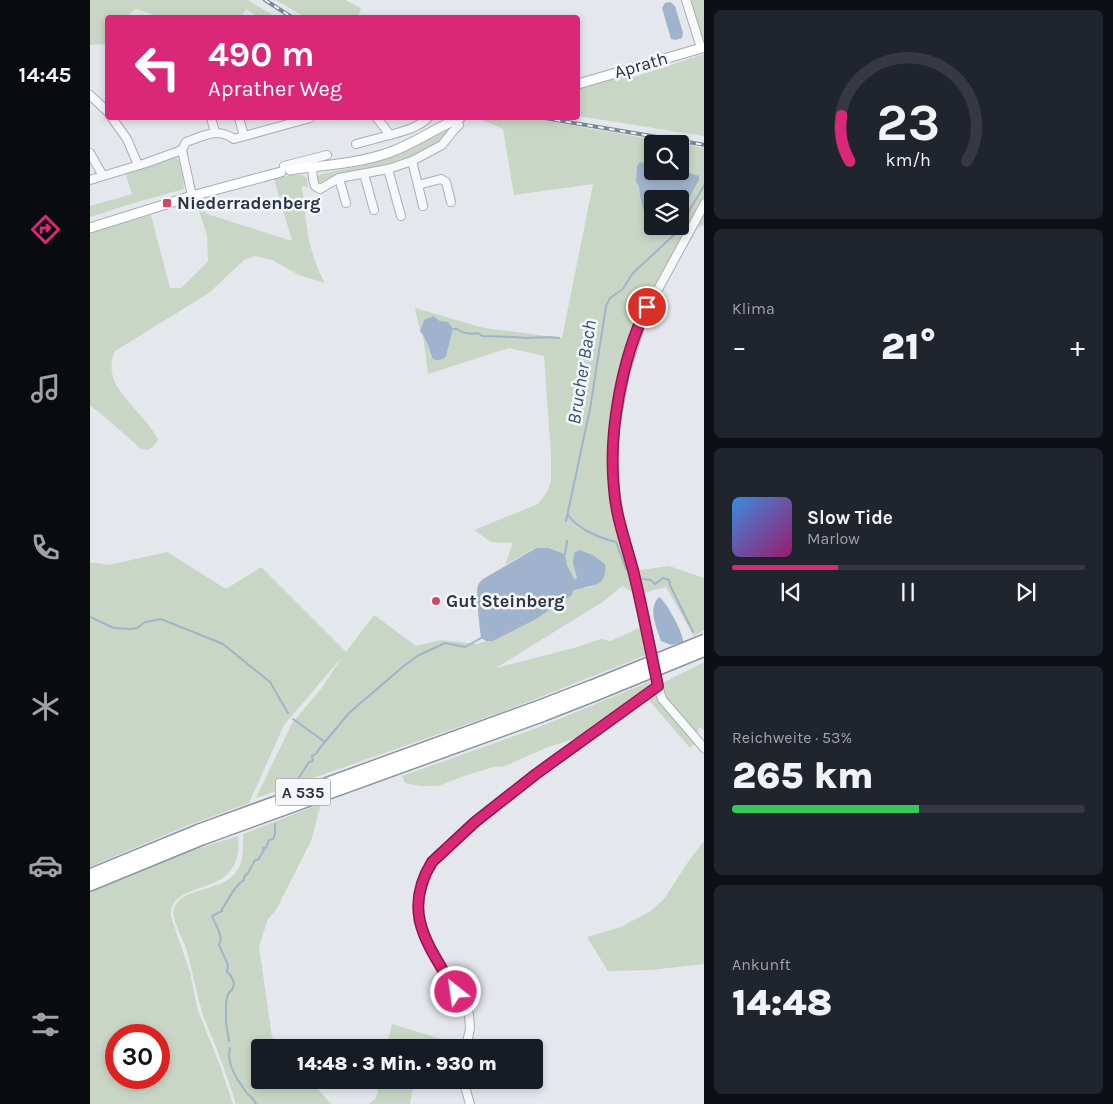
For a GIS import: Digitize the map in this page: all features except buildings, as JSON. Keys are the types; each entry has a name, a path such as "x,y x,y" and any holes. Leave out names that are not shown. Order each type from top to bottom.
{"highway":[{"name":"A 535","path":"594,690 704,640"},
{"name":"A 535","path":"90,875 704,650"},
{"name":"A 535","path":"90,885 201,834"}],"main road":[{"name":"Aprath","path":"580,83 703,47"},
{"path":"90,228 286,167 312,167 349,163 388,153 460,121"}],"street":[{"path":"686,0 703,47"},
{"path":"90,95 105,109"},
{"path":"113,120 127,139 138,165"},
{"path":"212,120 216,132"},
{"path":"240,120 244,136"},
{"path":"192,196 182,150 186,142 216,132 226,134 234,139 303,120"},
{"path":"379,120 390,135"},
{"path":"356,144 408,130 426,120"},
{"path":"312,167 313,179 316,186 320,189 339,178 388,169 412,161 442,145 460,121"},
{"path":"90,180 182,150"},
{"path":"90,154 103,176"},
{"path":"286,167 327,155"},
{"path":"412,161 423,206"},
{"path":"388,169 401,216"},
{"path":"364,174 374,210"},
{"path":"339,178 346,203"},
{"path":"418,185 441,179 446,182 451,202"},
{"path":"704,203 643,317 625,373 616,427 613,462 615,501 635,576 662,699 704,749"},
{"path":"468,1039 470,1028 469,1015 427,942 418,920 418,905 428,868 438,855 513,792 658,686"},
{"path":"466,1089 470,1104"}],"green space":[{"path":"90,0 248,0 273,15 255,15 246,9 242,15 153,15 136,9 128,15 105,15 105,44 90,45"},
{"path":"276,0 345,0 361,8 359,15 302,15"},
{"path":"688,0 704,0 704,39 701,39"},
{"path":"704,54 704,136 580,116 580,88 632,73 634,77"},
{"path":"482,120 541,120 644,138 644,163 640,162 640,187 644,211 644,235 689,235 689,198 699,180 689,175 689,145 704,148 704,225 698,227 667,279 667,262 637,320 617,392 610,439 610,489 629,564 632,592 622,586 604,601 496,668 601,639 611,641 641,627 646,655 510,709 256,798 292,723 321,689 342,657 284,725 249,803 186,826 90,867 90,562 109,565 167,552 226,589 261,567 346,652 374,615 416,646 441,640 477,644 493,641 573,591 593,587 573,564 577,578 573,579 565,554 535,548 505,565 513,543 491,542 474,530 538,504 547,492 551,481 551,455 544,356 509,348 428,374 423,335 428,344 430,356 446,357 453,329 432,316 424,321 420,331 415,308 484,328 562,338 593,184 514,195 503,129"},
{"path":"448,128 446,137 410,157 372,168 345,172 321,185 318,183 317,178 320,174 370,164 408,150"},
{"path":"171,158 177,158 181,164 184,189 90,217 90,206 132,194 125,172 147,167"},
{"path":"291,175 302,175 307,178 308,188 302,185 308,236 314,259 325,283 299,275 272,260 254,256 244,260 209,293 115,351 111,364 113,376 118,387 152,429 158,440 153,447 147,450 140,448 90,406 90,233 151,215 170,288 181,288 208,262 207,235 196,202 207,214 292,241 274,179"},
{"path":"669,566 704,578 704,630 694,636 666,587 643,593 637,567 641,570"},
{"path":"704,662 704,730 699,727 695,743 690,748 647,698 586,735 548,747 505,766 493,767 438,786 420,786 405,783 402,776 537,728 654,680 661,684"},
{"path":"321,804 311,841 276,910 268,919 259,946 274,1039 251,1039 251,1089 318,1089 331,1104 236,1104 202,1013 186,948 174,918 174,909 179,901 187,895 220,884 238,870 242,857 243,834"},
{"path":"238,836 237,857 230,871 219,880 181,896 173,904 171,917 190,972 197,1008 233,1104 90,1104 90,892 177,855"},
{"path":"704,841 704,964 651,970 608,971 587,937 621,927 651,911 664,899"},
{"path":"392,1024 441,1039 389,1039"},
{"path":"378,1089 413,1089 410,1104 369,1104 376,1098"}],"water":[{"path":"670,2 675,6 683,33 682,38 676,40 671,39 662,8 665,3"},
{"path":"640,162 644,163 644,180 689,180 689,173 699,176 699,180 689,198 689,190 644,190 644,212 639,186 636,182 637,166"},
{"path":"433,316 440,321 448,322 453,329 446,357 438,360 431,356 427,343 420,331 424,320"},
{"path":"536,548 548,548 565,554 567,565 574,579 577,578 573,564 574,553 579,550 593,555 605,564 604,578 601,582 573,591 572,595 534,620 493,641 486,641 481,638 477,602 478,585 483,579"},
{"path":"659,597 674,618 681,632 683,642 671,645 661,641 653,613 655,602"}],"waterway":[{"name":"Brucher Bach","path":"566,521 590,409 606,306 610,298 623,289 632,274 676,233 704,186"},
{"path":"453,329 467,334 478,333 482,336 559,338"},
{"name":"Brucher Bach","path":"568,515 577,525 589,532 616,542 626,569"},
{"path":"565,554 567,541"},
{"name":"Brucher Bach","path":"643,579 651,580 655,584 663,578 669,580 693,632"},
{"path":"90,617 114,628 130,629 137,628 145,622 161,619 223,644 270,682 288,713"},
{"path":"297,781 309,762 313,761 312,756 317,753 349,713 405,665 419,655 445,643 465,647 481,638"},
{"path":"293,719 325,742"},
{"path":"229,1041 226,1023 226,1003 234,983 227,972 228,965 219,945 220,934 212,916 222,911 234,889 244,880 255,860 258,860 264,850 263,848 266,848 269,840 273,839 275,824"},
{"path":"230,1048 229,1054 233,1071 256,1104"}],"railway":[{"path":"265,0 288,15"},
{"path":"556,120 704,145"}],"place":[{"name":"Niederradenberg","path":"167,203"},
{"name":"Gut Steinberg","path":"436,601"}],"route":[{"path":"456,992 427,942 418,920 418,905 428,868 438,855 475,822 548,765 658,686 635,576 615,501 613,462 619,400 636,334 647,307"}]}
